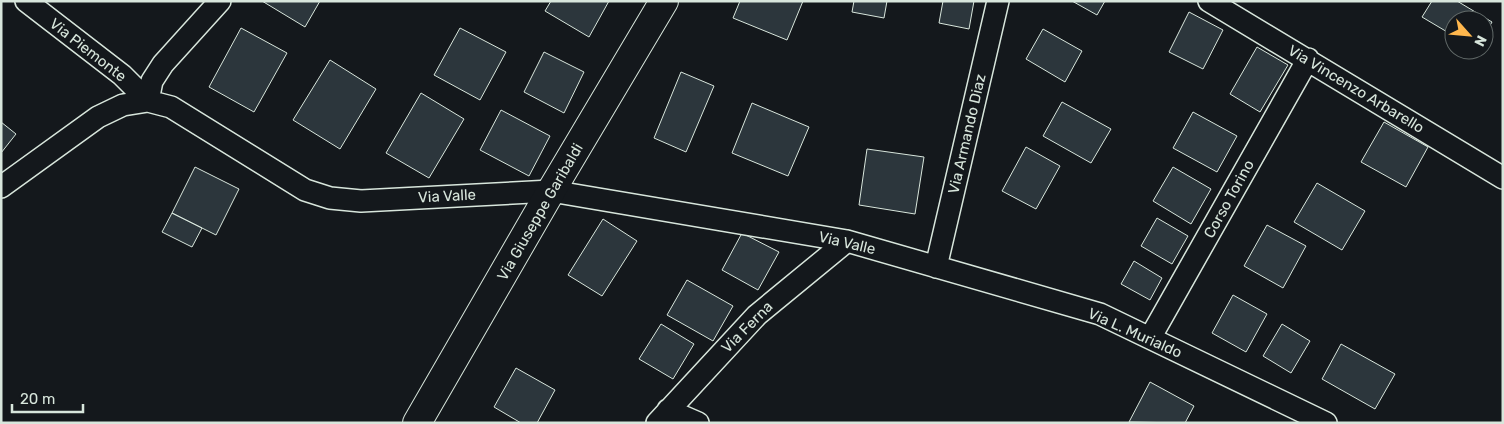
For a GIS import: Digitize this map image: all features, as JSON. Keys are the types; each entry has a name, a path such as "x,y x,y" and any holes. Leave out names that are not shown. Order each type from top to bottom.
{"street":[{"name":"Via Piemonte","path":"26,1 122,75 148,101"},
{"path":"148,101 152,80 163,64 220,1"},
{"name":"Via Giuseppe Garibaldi","path":"417,423 664,1"},
{"name":"Via Armando Diaz","path":"936,267 998,1"},
{"name":"Via Vincenzo Arbarello","path":"1209,1 1503,178"},
{"name":"Corso Torino","path":"1150,338 1308,59"},
{"name":"Via Valle","path":"1,187 98,117 123,106 148,101 171,107 305,190 330,198 361,201 552,191 847,241 936,267"},
{"name":"Via Ferna","path":"662,416 757,314 847,241"},
{"name":"Via L. Murialdo","path":"936,267 1100,314 1326,423"},
{"path":"662,416 698,423"}],"building":[{"path":"262,1 320,1 305,27"},
{"path":"551,1 609,1 589,37 545,11"},
{"path":"740,1 803,1 787,40 733,18"},
{"path":"854,1 887,1 884,18 852,12"},
{"path":"943,1 974,1 969,29 939,23"},
{"path":"1072,1 1105,1 1097,15"},
{"path":"1432,1 1457,1 1472,10 1444,10 1444,30 1422,17"},
{"path":"1189,12 1223,30 1203,69 1169,52"},
{"path":"241,28 287,53 254,112 209,87"},
{"path":"460,28 506,52 480,100 434,75"},
{"path":"1043,29 1082,51 1065,82 1026,59"},
{"path":"1257,47 1288,65 1260,112 1230,94"},
{"path":"544,52 584,72 564,113 524,92"},
{"path":"330,60 376,89 340,149 293,120"},
{"path":"681,72 714,86 686,152 654,138"},
{"path":"421,93 464,119 429,178 386,153"},
{"path":"1062,102 1111,129 1091,163 1043,136"},
{"path":"752,103 809,127 788,176 732,153"},
{"path":"501,110 550,136 529,176 480,150"},
{"path":"1193,112 1237,136 1217,172 1173,148"},
{"path":"1,122 16,134 1,153"},
{"path":"1384,122 1428,147 1406,187 1361,162"},
{"path":"1026,147 1060,166 1036,209 1002,191"},
{"path":"867,149 924,157 915,214 859,205"},
{"path":"195,167 239,189 216,235 172,213"},
{"path":"1173,167 1211,189 1191,224 1153,201"},
{"path":"1317,183 1365,211 1342,250 1294,222"},
{"path":"172,213 202,228 192,247 162,232"},
{"path":"1157,218 1188,236 1172,264 1141,246"},
{"path":"603,219 637,241 602,296 568,275"},
{"path":"1267,225 1306,246 1283,288 1244,266"},
{"path":"742,233 779,252 758,290 722,270"},
{"path":"1134,261 1162,278 1150,300 1121,284"},
{"path":"687,280 733,306 713,341 667,315"},
{"path":"1233,295 1267,314 1246,352 1212,333"},
{"path":"661,324 694,344 673,379 639,359"},
{"path":"1282,324 1310,341 1291,373 1263,356"},
{"path":"1341,344 1395,374 1375,409 1322,379"},
{"path":"516,368 555,390 537,423 521,423 494,407"},
{"path":"1150,382 1194,406 1185,423 1129,422"}]}
